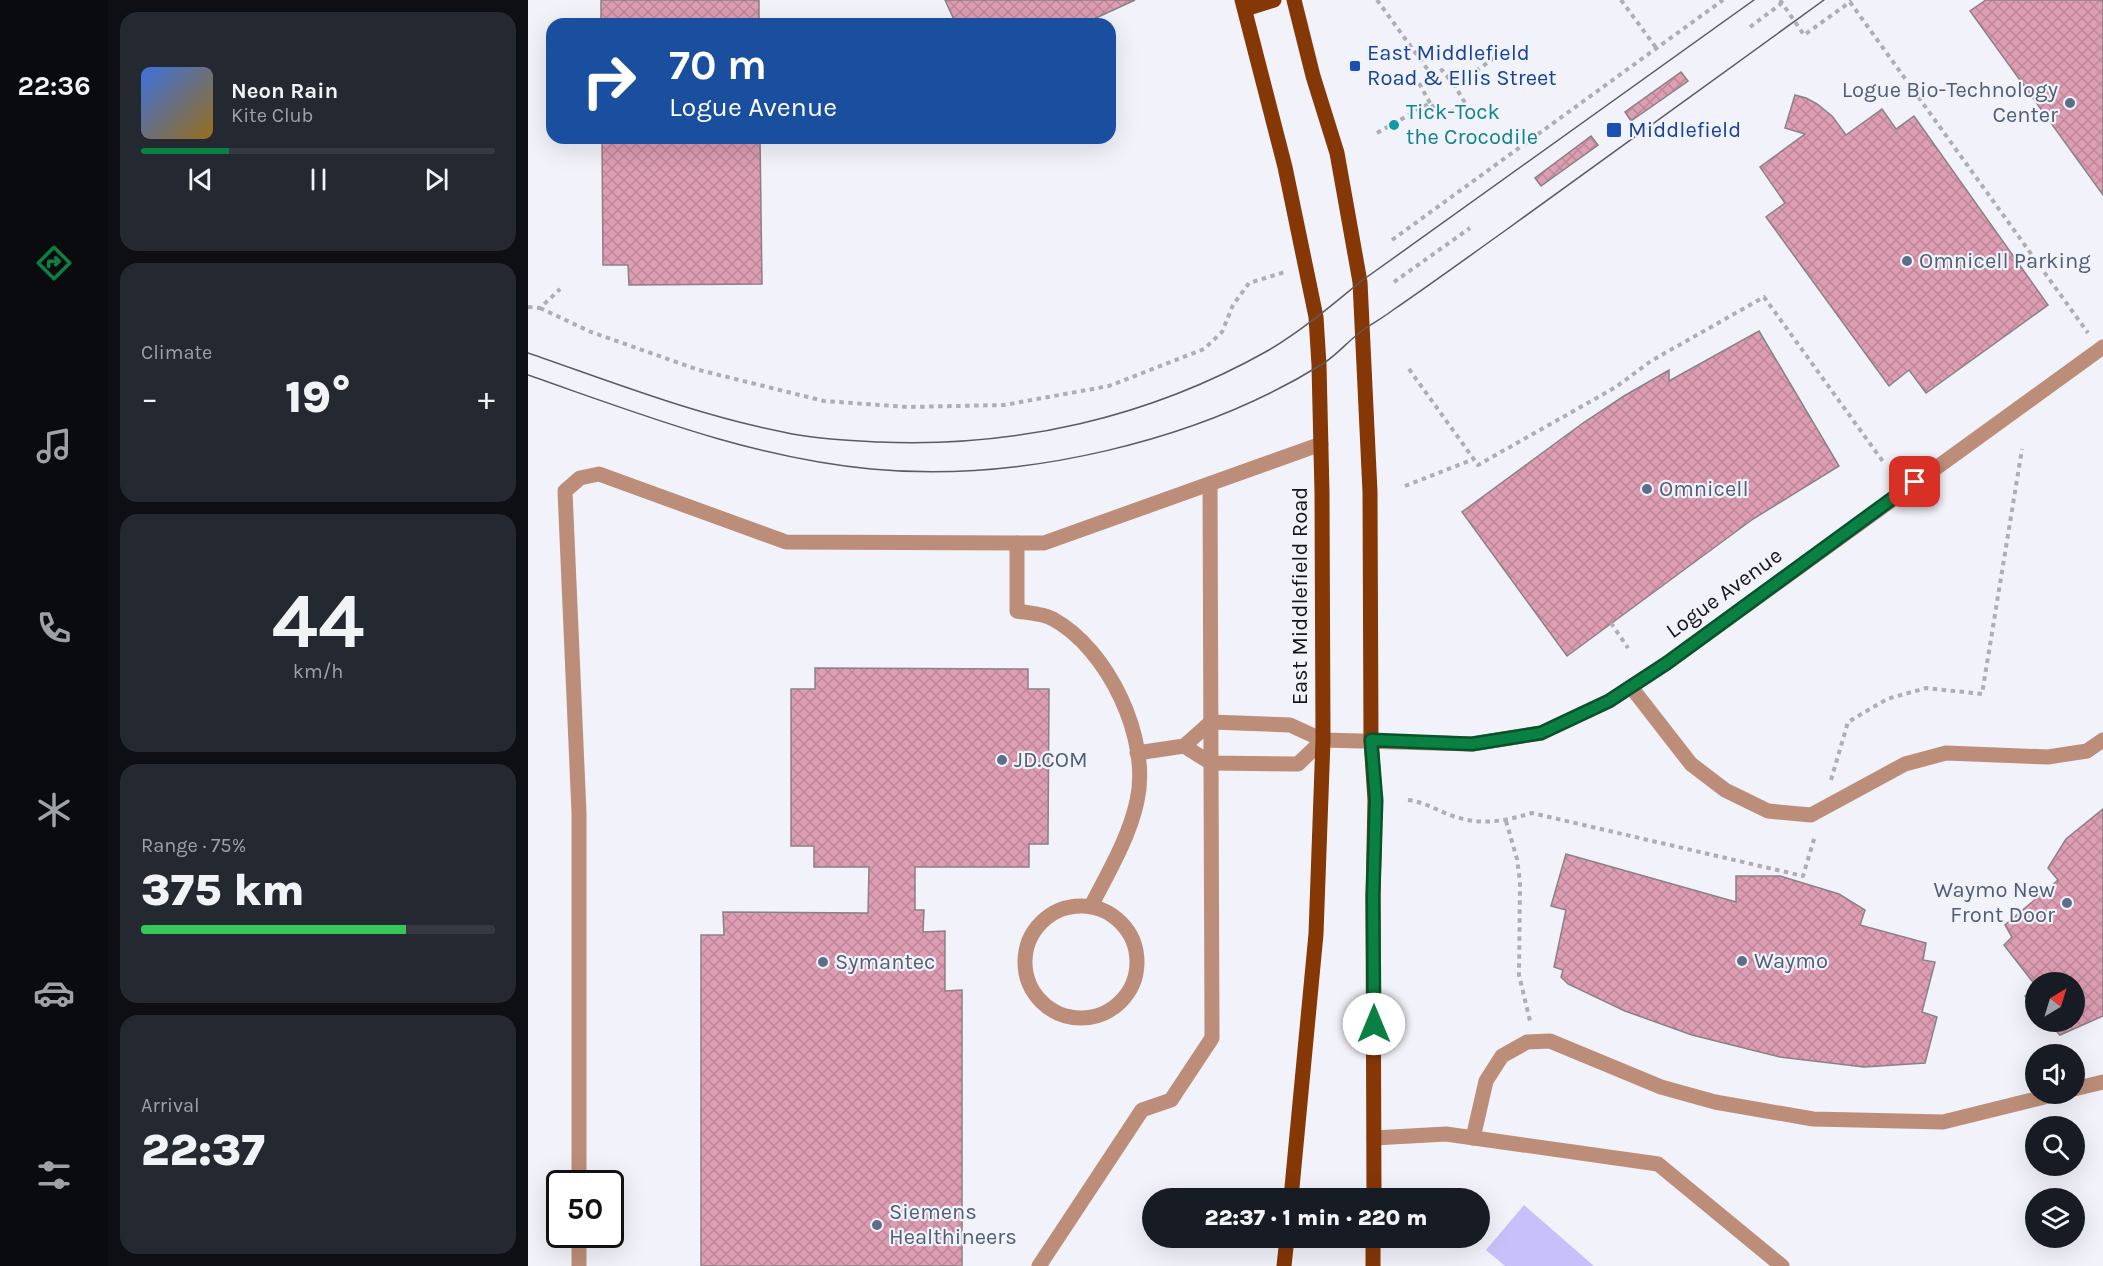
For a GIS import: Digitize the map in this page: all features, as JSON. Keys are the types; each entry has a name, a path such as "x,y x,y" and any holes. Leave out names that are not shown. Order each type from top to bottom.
{"main road":[{"path":"1244,5 1274,0"},
{"path":"1294,0 1313,76 1337,153 1360,282 1370,492 1371,740 1376,800 1373,896 1374,1188"},
{"name":"East Middlefield Road","path":"1244,5 1285,166 1316,317 1321,444 1323,740 1316,934 1292,1188"},
{"path":"1284,1266 1286,1248"},
{"path":"1373,1266 1374,1248"}],"street":[{"name":"Logue Avenue","path":"1323,740 1472,744 1541,733 1609,701 2101,348"},
{"path":"579,1170 579,813 565,491 580,478 599,474 786,542 1044,543 1321,444"},
{"path":"1039,1266 1142,1110 1171,1100 1212,1038 1210,483"},
{"path":"1017,543 1017,611 1052,618 1082,641 1107,670 1123,700 1134,734 1139,768 1137,800 1112,866 1091,906"},
{"path":"1631,687 1691,764 1725,790 1768,811 1811,815 1905,764 1947,753 2048,757 2087,751 2103,740"},
{"path":"1137,753 1184,746 1211,722 1290,725 1323,740 1298,764 1211,763 1184,746"},
{"path":"1091,906 1113,915 1129,932 1137,955 1135,978 1130,989 1115,1006 1094,1017 1070,1017 1049,1008 1040,1000 1027,980 1024,957 1031,934 1046,917 1068,907 1091,906"},
{"path":"1473,1138 1486,1081 1502,1056 1527,1042 1550,1041 1661,1087 1714,1102 1813,1119 1943,1122 2025,1102"},
{"path":"2085,1086 2103,1082"},
{"path":"1374,1138 1446,1134 1658,1164 1782,1266"},
{"path":"579,1248 579,1266"}],"path":[{"path":"1377,0 1433,77"},
{"path":"1621,0 1657,49"},
{"path":"1392,240 1723,0"},
{"path":"1749,27 1781,2 1804,35 1850,2 2101,348"},
{"path":"1455,86 1497,56"},
{"path":"1442,70 1455,86 1465,103 1442,118 1420,85 1442,70"},
{"path":"1377,133 1430,103"},
{"path":"1394,282 1470,228"},
{"path":"528,307 540,308 591,333 699,370 824,400 908,407 1004,405 1109,386 1204,349 1222,332 1233,305 1249,283 1305,266"},
{"path":"540,308 560,289"},
{"path":"1409,369 1478,465 1616,387 1651,361 1764,297 1884,463"},
{"path":"1408,800 1419,801 1453,816 1476,822 1506,821 1532,813 1803,876 1848,722 1887,699 1926,688 1982,694 2022,449"},
{"path":"1405,486 1474,459"},
{"path":"1611,623 1628,648"},
{"path":"1506,821 1517,859 1520,882 1519,975 1536,1042"}],"shaded area":[{"path":"1524,1205 1594,1266 1505,1266 1486,1250"}],"building":[{"path":"601,0 759,0 759,18 601,18"},
{"path":"945,0 1135,0 1096,18 953,18"},
{"name":"Logue Bio-Technology Center","path":"1986,0 2103,0 2103,195 1970,11"},
{"path":"1681,72 1688,81 1631,121 1625,112"},
{"name":"Omnicell Parking","path":"1795,95 1817,104 1832,116 1846,135 1882,109 1896,129 1914,116 2048,305 1926,393 1909,370 1889,386 1766,217 1785,203 1760,167 1805,134 1785,128"},
{"path":"1591,136 1598,145 1541,186 1535,178"},
{"path":"602,144 760,144 762,284 629,285 628,265 603,265"},
{"name":"Omnicell","path":"1759,331 1839,466 1753,519 1567,656 1462,512 1583,423 1624,396 1669,370 1669,381"},
{"name":"Symantec","path":"815,668 1028,669 1028,689 1049,689 1048,844 1029,844 1029,867 915,867 915,910 924,910 923,932 945,931 945,991 962,990 962,1266 701,1266 701,935 724,935 723,912 868,913 869,867 814,867 814,846 791,846 791,689 815,689"},
{"name":"Waymo New Front Door","path":"2103,809 2103,1016 2085,1024 2085,972 2025,972 2004,945 2012,937 2005,925 2058,880 2048,868 2066,839"},
{"name":"Waymo","path":"1566,854 1736,902 1736,876 1780,876 1839,894 1865,910 1860,925 1926,943 1923,960 1935,962 1922,1012 1937,1017 1925,1063 1864,1067 1780,1057 1692,1035 1625,1011 1568,984 1561,977 1563,970 1554,967 1566,910 1551,906"}],"tram line":[{"path":"528,353 718,417 795,434 830,439 929,443 980,440 1080,424 1129,411 1223,374 1281,343 1360,282 1754,0"},
{"path":"528,375 654,419 740,445 783,455 871,469 928,472 986,469 1046,462 1106,451 1164,435 1221,415 1274,391 1324,363 1363,330 1506,230 1824,0"}],"place":[{"name":"East Middlefield Road & Ellis Street","path":"1355,66"},
{"name":"Logue Bio-Technology Center","path":"2070,103"},
{"name":"Tick-Tock the Crocodile","path":"1394,125"},
{"name":"Middlefield","path":"1614,130"},
{"name":"Omnicell Parking","path":"1907,261"},
{"name":"Omnicell","path":"1647,489"},
{"name":"JD.COM","path":"1002,760"},
{"name":"Waymo New Front Door","path":"2067,903"},
{"name":"Waymo","path":"1742,961"},
{"name":"Symantec","path":"823,962"},
{"name":"Siemens Healthineers","path":"877,1225"}],"route":[{"path":"1374,1024 1373,896 1376,800 1371,740 1472,744 1541,733 1609,701 1667,663 1915,482"}]}
